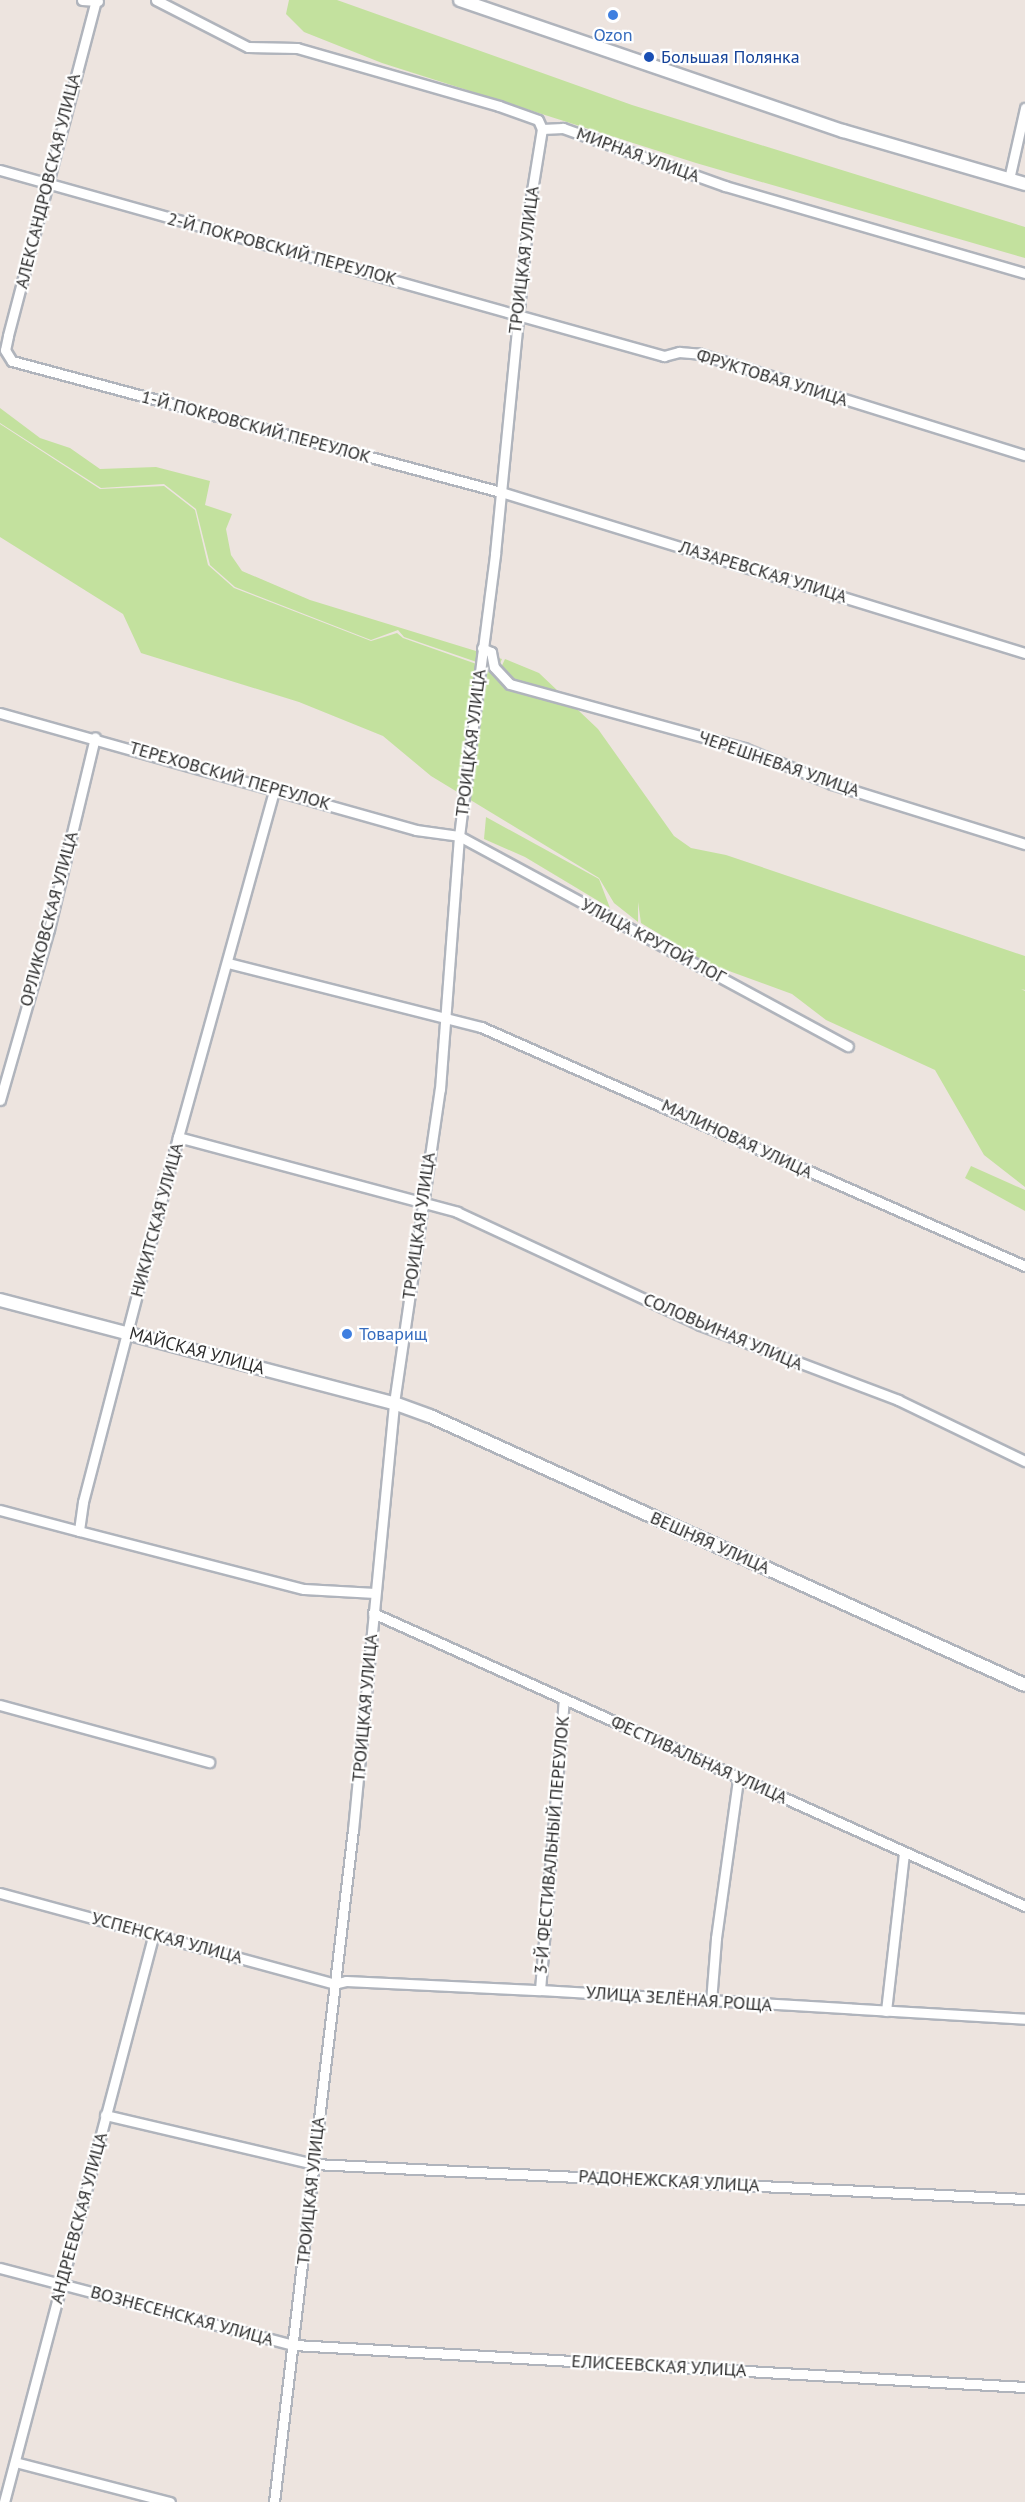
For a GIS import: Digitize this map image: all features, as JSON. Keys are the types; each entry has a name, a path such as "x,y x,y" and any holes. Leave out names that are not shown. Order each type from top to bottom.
{"street":[{"path":"82,0 97,1"},
{"path":"156,0 248,46 297,48 499,106 538,120 542,129"},
{"path":"460,0 843,132 1025,184"},
{"name":"АЛЕКСАНДРОВСКАЯ УЛИЦА","path":"12,361 5,350 97,1"},
{"path":"1008,179 1025,108"},
{"name":"МИРНАЯ УЛИЦА","path":"542,129 563,128 724,186 1025,273"},
{"name":"ТРОИЦКАЯ УЛИЦА","path":"274,2502 294,2345 334,1984 394,1403 447,1019 459,836 501,492 517,314 542,129"},
{"name":"2-Й ПОКРОВСКИЙ ПЕРЕУЛОК","path":"0,170 517,314"},
{"name":"ФРУКТОВАЯ УЛИЦА","path":"517,314 664,357 679,352 700,354 1025,455"},
{"name":"1-Й ПОКРОВСКИЙ ПЕРЕУЛОК","path":"12,361 501,492"},
{"name":"ЛАЗАРЕВСКАЯ УЛИЦА","path":"501,492 1025,653"},
{"name":"ЧЕРЕШНЕВАЯ УЛИЦА","path":"482,648 492,652 494,667 510,684 744,748 832,784 1025,844"},
{"name":"ТЕРЕХОВСКИЙ ПЕРЕУЛОК","path":"0,713 95,737 274,791 416,830 459,836"},
{"name":"ОРЛИКОВСКАЯ УЛИЦА","path":"0,1100 49,928 95,737"},
{"name":"НИКИТСКАЯ УЛИЦА","path":"79,1531 127,1332 178,1137 274,791"},
{"name":"УЛИЦА КРУТОЙ ЛОГ","path":"459,836 848,1046"},
{"name":"МАЛИНОВАЯ УЛИЦА","path":"228,963 481,1027 536,1048 1025,1266"},
{"name":"СОЛОВЬИНАЯ УЛИЦА","path":"178,1137 422,1201 509,1233 592,1275 770,1354 898,1400 1025,1461"},
{"name":"МАЙСКАЯ УЛИЦА","path":"0,1300 394,1403"},
{"name":"ВЕШНЯЯ УЛИЦА","path":"394,1403 1025,1685"},
{"path":"0,1510 304,1589 375,1593"},
{"name":"ФЕСТИВАЛЬНАЯ УЛИЦА","path":"373,1613 398,1628 564,1699 904,1854 1025,1906"},
{"name":"3-Й ФЕСТИВАЛЬНЫЙ ПЕРЕУЛОК","path":"540,1990 564,1699"},
{"path":"0,1705 209,1761"},
{"path":"711,2002 716,1938 738,1779"},
{"path":"886,2011 904,1854"},
{"name":"УСПЕНСКАЯ УЛИЦА","path":"0,1893 154,1933 334,1984"},
{"name":"АНДРЕЕВСКАЯ УЛИЦА","path":"4,2502 154,1933"},
{"name":"УЛИЦА ЗЕЛЁНАЯ РОЩА","path":"334,1984 345,1981 540,1990 1025,2019"},
{"name":"РАДОНЕЖСКАЯ УЛИЦА","path":"105,2115 314,2164 1025,2199"},
{"name":"ВОЗНЕСЕНСКАЯ УЛИЦА","path":"0,2268 294,2345"},
{"name":"ЕЛИСЕЕВСКАЯ УЛИЦА","path":"294,2345 1025,2387"},
{"path":"15,2462 170,2502"}],"green space":[{"path":"289,0 337,0 632,105 1025,227 1025,258 696,163 382,63 304,32 286,14"},
{"path":"0,408 40,438 70,448 100,469 156,467 210,481 205,505 232,514 226,529 231,555 242,571 310,600 502,659 497,669 404,637 398,630 371,640 235,587 210,565 196,509 164,484 101,488 0,423"},
{"path":"0,424 100,489 164,486 195,510 208,565 234,588 371,641 397,633 403,638 499,672 505,659 539,673 598,729 674,836 691,848 726,855 1025,956 1025,990 1021,989 1025,991 1025,1187 984,1155 935,1070 826,1020 792,994 707,963 641,923 638,902 638,922 614,903 599,878 431,776 383,736 299,702 141,653 123,614 0,537"},
{"path":"486,817 599,879 610,908 525,857 484,839"},
{"path":"971,1166 1025,1190 1025,1211 965,1178"}],"place":[{"name":"Ozon","path":"613,15"},
{"name":"Большая Полянка","path":"649,57"},
{"name":"Товарищ","path":"347,1334"}]}
